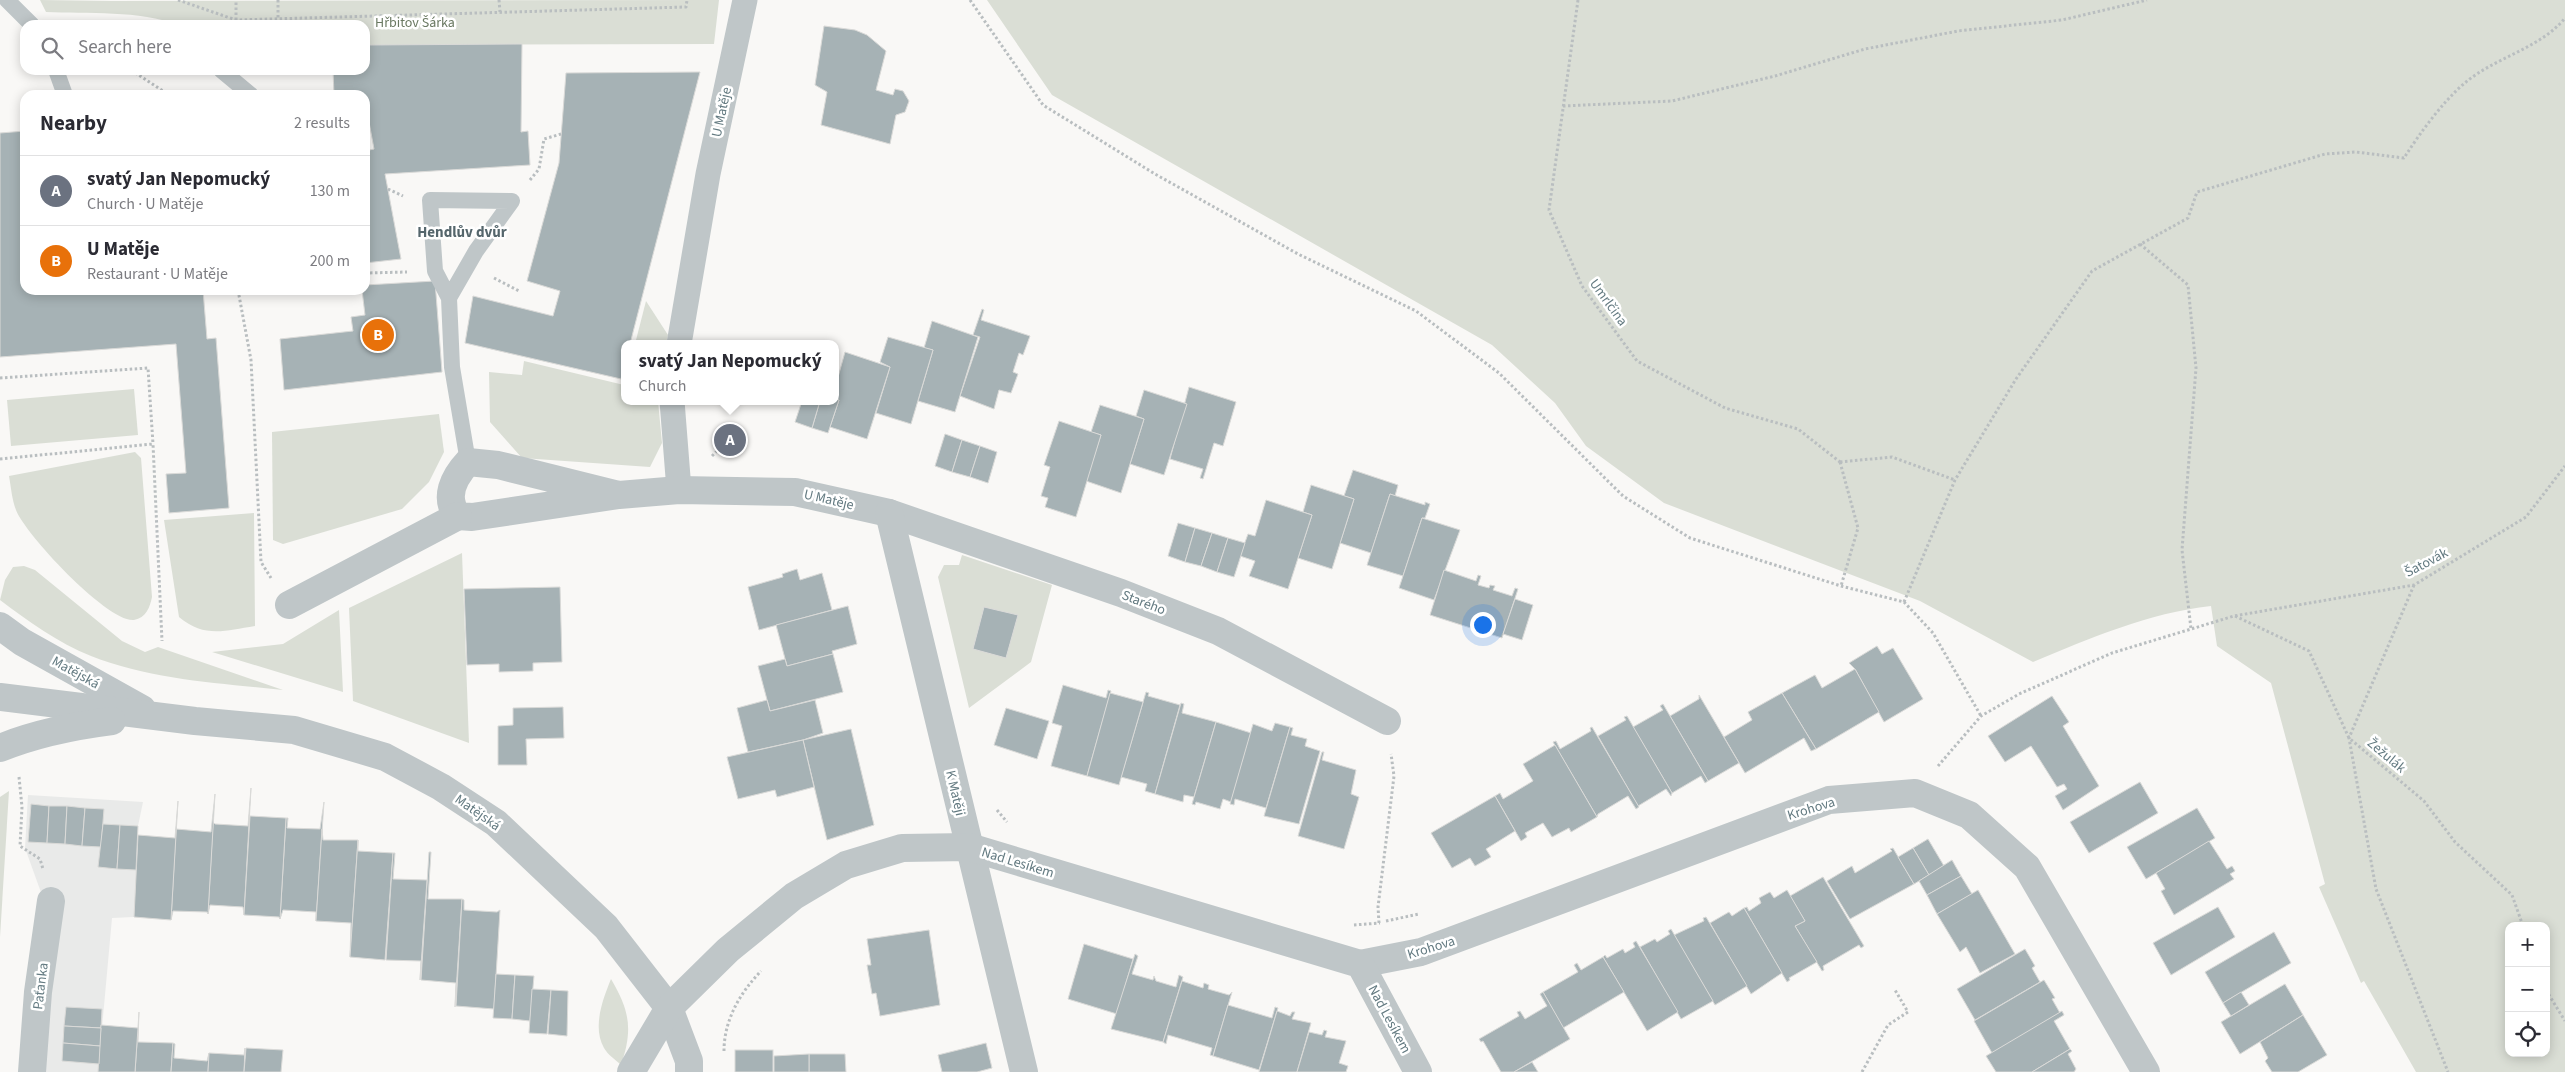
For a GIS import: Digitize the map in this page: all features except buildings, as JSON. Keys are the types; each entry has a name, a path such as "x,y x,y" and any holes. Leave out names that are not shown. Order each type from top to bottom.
{"street":[{"name":"U Matěje","path":"680,340 708,174 745,0"},
{"path":"672,405 679,490"},
{"name":"U Matěje","path":"468,462 498,465 619,495"},
{"path":"458,516 451,503 452,486 458,473 468,462"},
{"name":"U Matěje","path":"289,605 458,516 472,516 619,495 679,490 795,492 889,513"},
{"name":"Starého","path":"889,513 1122,593 1218,631 1387,721"},
{"name":"K Matěji","path":"889,513 968,847 1024,1072"},
{"name":"Matějská","path":"0,626 22,642 155,716"},
{"name":"Matějská","path":"0,697 155,716 294,730 385,757 441,787 496,823 606,927 669,1008 689,1061 690,1072"},
{"name":"Matějská","path":"0,748 30,736 63,727 155,716"},
{"name":"Krohova","path":"1360,964 1421,952 1829,800 1915,793 1969,815 2027,867 2146,1072"},
{"name":"Nad Lesíkem","path":"631,1072 669,1008 728,950 794,896 846,865 902,848 968,847 1360,964 1418,1072"},
{"name":"Paťanka","path":"32,1072 38,992 51,901"}],"lane":[{"path":"7,0 27,20"},
{"path":"58,75 62,90"},
{"path":"227,75 245,90"},
{"path":"468,462 452,367 449,298 435,271 430,200 512,201"},
{"path":"449,298 476,251 512,201"}],"path":[{"path":"178,0 236,20 686,7 687,0"},
{"path":"236,0 236,20"},
{"path":"278,0 278,19"},
{"path":"499,0 500,12"},
{"path":"970,0 1043,105 1155,174 1298,254 1416,311 1499,373 1624,496 1690,538 1841,586 1904,602 1933,633 1981,716"},
{"name":"Umrlčina","path":"1578,0 1549,210 1582,286 1637,360 1725,408 1798,429 1840,462"},
{"path":"1563,106 1672,101 1776,76 1865,49 1958,31 2062,20 2148,0"},
{"path":"1904,602 1955,480 2016,379 2092,271 2188,218 2197,192 2325,154 2356,152 2404,158 2422,130 2466,82 2498,61 2539,40 2558,27 2565,18"},
{"path":"139,75 161,90"},
{"path":"512,201 540,169 544,139 561,134"},
{"path":"2140,244 2188,285 2196,368 2182,550 2190,629"},
{"path":"370,273 435,271"},
{"path":"239,295 251,360 262,562 289,605"},
{"path":"0,378 148,368 162,640"},
{"path":"0,459 153,444"},
{"path":"1841,586 1858,528 1840,462 1892,457 1955,480"},
{"name":"Šatovák","path":"1945,773 1936,768 1981,716 2019,694 2112,653 2234,616 2414,585 2526,517 2565,466"},
{"path":"2414,585 2349,738 2376,889 2448,1072"},
{"name":"Žežulák","path":"2234,616 2308,651 2349,738 2424,801 2455,842 2512,895 2521,922"},
{"path":"1379,923 1378,907 1394,776 1387,721"},
{"path":"18,775 22,807 20,846"},
{"path":"992,804 1008,824"},
{"path":"1346,924 1379,923 1424,913"},
{"path":"724,1054 724,1037 735,1004 765,966"},
{"path":"1862,1072 1888,1025 1908,1012 1895,990"},
{"path":"2550,997 2565,1022"}],"shaded area":[{"path":"28,795 143,802 138,826 134,917 112,918 98,1072 45,1072 56,934 25,848"}],"green space":[{"name":"Hřbitov Šárka","path":"40,0 719,0 714,44 370,45 370,20 163,20 130,15 46,12"},
{"path":"987,0 2565,0 2565,1072 2416,1072 2364,981 2361,983 2319,887 2325,884 2271,683 2217,646 2211,606 2188,609 2142,620 2033,662 1920,601 1664,503 1586,446 1555,403 1492,345 1052,95"},
{"path":"646,301 668,335 667,340 636,340"},
{"path":"524,361 621,384 621,405 658,405 662,443 650,467 522,458 490,422 489,372 522,375"},
{"path":"134,389 138,435 11,446 7,400"},
{"path":"439,414 444,452 429,482 402,509 283,544 273,540 272,432"},
{"path":"135,452 141,458 152,597 149,608 142,617 134,620 122,617 106,607 88,593 50,556 23,522 16,510 9,476"},
{"path":"254,513 255,626 215,631 197,628 188,624 179,617 164,520"},
{"path":"462,553 469,743 353,701 349,608"},
{"path":"962,555 1052,585 1031,662 969,708 938,577 944,565 959,565","holes":["984,607 1018,615 1006,658 973,649"]},
{"path":"24,566 35,570 122,641 145,652 158,647 283,690 162,675 114,664 79,651 44,631 0,600 5,580 13,567"},
{"path":"339,610 343,692 212,652 283,644"},
{"path":"9,791 0,937 0,797"},
{"path":"611,979 622,1001 628,1021 627,1041 621,1065 604,1048 599,1031 600,1013"}],"place":[{"name":"U Matěje","path":"378,335"},
{"name":"svatý Jan Nepomucký","path":"730,440"}],"district":[{"name":"Hendlův dvůr","path":"462,232"}]}
